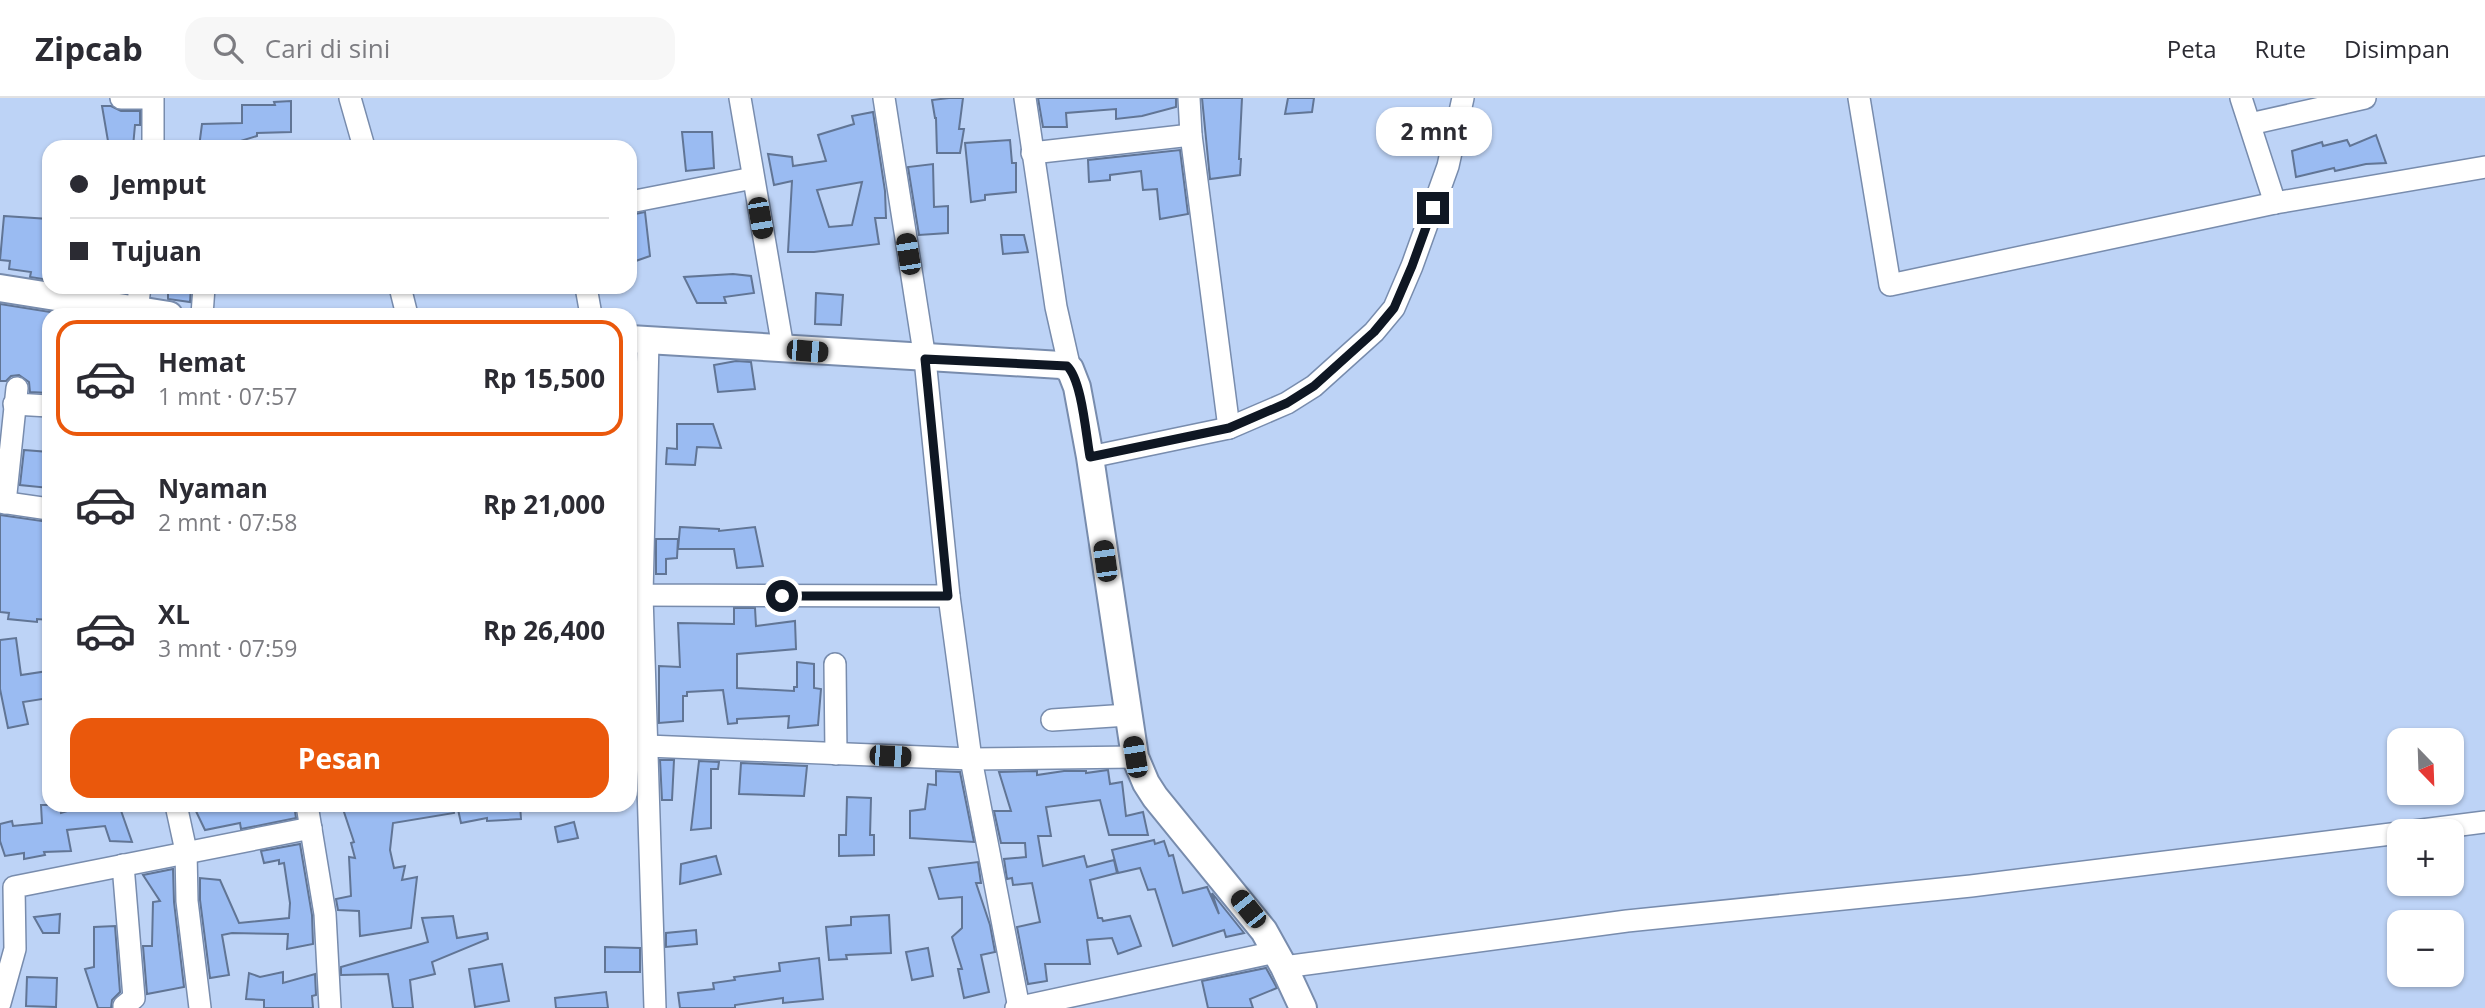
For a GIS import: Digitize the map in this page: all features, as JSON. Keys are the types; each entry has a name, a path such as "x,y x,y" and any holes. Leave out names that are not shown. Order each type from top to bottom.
{"street":[{"path":"121,98 145,98"},
{"path":"153,98 153,140"},
{"path":"350,98 362,140"},
{"path":"740,98 783,348"},
{"path":"884,98 925,359 948,596 971,759 1018,1008 1280,960 1971,886 2387,834"},
{"path":"1025,98 1056,307 1070,369 1077,387 1090,457 1135,757 1155,797 1248,909 1280,960 1303,1008"},
{"path":"1189,98 1191,135 1229,428"},
{"path":"1090,457 1229,428 1287,403 1314,386 1374,332 1394,308 1412,266 1448,166 1463,98"},
{"path":"1859,98 1890,285 2275,203 2485,167"},
{"path":"2241,98 2275,203"},
{"path":"2250,124 2365,98"},
{"path":"1032,153 1191,135"},
{"path":"637,201 753,178"},
{"path":"0,288 93,308"},
{"path":"102,308 139,299 156,308"},
{"path":"637,528 639,340 1061,365 1070,369"},
{"path":"42,405 15,396 3,503 42,508"},
{"path":"637,594 948,596"},
{"path":"637,652 638,710 648,746 655,1008"},
{"path":"835,664 836,754"},
{"path":"1052,719 1128,715"},
{"path":"648,746 971,759 1135,757"},
{"path":"178,812 186,851 187,901 200,1008"},
{"path":"308,812 325,914 330,1008"},
{"path":"2464,825 2485,822"},
{"path":"0,1003 15,950 7,882 123,864 311,828"},
{"path":"123,864 134,998 124,1008"}],"building":[{"path":"963,98 959,129 964,129 960,153 937,153 936,118 932,100"},
{"path":"1038,98 1176,98 1176,107 1142,116 1116,119 1116,109 1066,113 1067,127 1043,127"},
{"path":"1202,98 1242,98 1240,175 1210,179"},
{"path":"1288,98 1314,98 1312,112 1285,114"},
{"path":"291,101 291,132 257,133 257,136 244,140 200,140 202,124 242,123 242,105 275,105 274,102"},
{"path":"102,106 111,106 121,111 140,111 140,125 135,125 134,140 108,140"},
{"path":"873,112 885,191 886,218 875,218 879,244 814,252 788,252 792,181 774,185 768,154 792,157 793,166 826,161 818,135 854,124 852,116","holes":["862,182 852,225 829,227 817,190"]},
{"path":"682,132 712,132 714,168 686,171"},
{"path":"2376,135 2386,163 2366,164 2335,171 2334,168 2296,177 2292,151 2322,142 2323,146 2347,140 2350,146"},
{"path":"1010,140 1012,163 1016,163 1016,192 985,195 985,200 971,202 965,143"},
{"path":"1180,150 1188,214 1160,219 1157,189 1143,190 1141,171 1110,175 1110,180 1089,182 1088,160"},
{"path":"933,164 934,207 948,206 948,233 919,235 908,167"},
{"path":"645,212 650,256 637,261 637,214"},
{"path":"4,216 42,219 42,279 30,277 31,272 9,269 10,261 0,260"},
{"path":"1001,235 1024,235 1028,252 1003,254"},
{"path":"733,274 751,276 754,293 724,297 726,303 697,303 684,277"},
{"path":"816,293 843,295 841,325 815,324"},
{"path":"168,294 191,294 190,302 168,299"},
{"path":"0,304 42,311 42,393 30,392 29,382 19,375 0,381"},
{"path":"736,361 751,362 755,389 718,392 714,365"},
{"path":"677,424 713,424 721,448 697,447 695,465 666,464 667,448 677,449"},
{"path":"24,450 42,451 42,487 20,485"},
{"path":"0,515 42,521 42,619 37,619 37,622 8,619 9,613 0,612"},
{"path":"680,527 719,531 755,527 763,566 737,568 734,549 678,549"},
{"path":"656,539 678,539 677,558 666,559 666,574 656,574"},
{"path":"734,608 755,608 756,626 795,621 796,649 737,654 737,688 794,691 794,687 797,687 797,662 814,664 814,688 821,689 818,725 788,728 789,716 737,719 737,723 728,724 723,690 687,692 687,696 683,696 683,721 659,723 659,666 680,667 678,623 734,624"},
{"path":"16,638 21,675 42,672 42,699 23,702 28,724 8,728 0,689 0,640"},
{"path":"660,760 674,760 672,800 662,800"},
{"path":"699,761 719,762 718,769 711,769 711,828 691,830"},
{"path":"741,763 807,766 804,796 739,794"},
{"path":"1108,770 1110,784 1122,782 1126,816 1143,812 1148,835 1109,835 1100,800 1046,807 1051,836 1038,836 1043,866 1084,856 1087,867 1114,860 1117,873 1090,880 1098,918 1103,921 1130,916 1141,946 1118,954 1112,938 1087,940 1090,964 1045,964 1047,981 1028,984 1017,927 1040,922 1032,883 1013,885 1012,878 1007,879 1004,859 1026,857 1025,843 1001,843 994,811 1011,811 999,772 1037,771 1037,775"},
{"path":"936,771 960,772 974,842 910,838 910,811 925,809 928,784 936,785"},
{"path":"847,797 871,798 870,835 874,835 874,855 839,856 839,835 846,835"},
{"path":"41,805 42,812 121,812 132,842 110,841 105,826 67,830 71,851 44,852 45,855 24,859 24,853 5,856 0,841 0,824 12,821 13,826 42,823"},
{"path":"196,812 295,812 296,818 241,829 240,823 205,830"},
{"path":"344,812 454,812 393,823 390,850 394,868 405,866 402,880 417,877 411,928 360,936 359,911 338,910 336,899 351,896 349,857 355,858 351,843 354,842"},
{"path":"459,812 520,812 521,819 487,821 487,818 461,823"},
{"path":"574,822 578,838 558,842 555,827"},
{"path":"1154,840 1155,844 1164,841 1169,856 1173,855 1183,893 1207,887 1219,914 1212,893 1244,933 1226,937 1224,930 1173,946 1155,889 1148,890 1140,868 1118,873 1112,850"},
{"path":"300,844 312,915 313,944 287,949 288,934 222,935 229,975 210,978 200,900 200,878 220,880 239,923 289,918 290,903 284,863 279,864 279,860 264,863 261,851"},
{"path":"716,856 721,874 680,884 681,864"},
{"path":"978,862 981,883 976,883 990,925 995,952 981,955 989,992 964,998 958,969 962,969 952,937 962,928 962,897 939,899 929,868"},
{"path":"173,869 184,987 147,994 143,946 152,946 153,902 160,901 143,875"},
{"path":"60,914 59,933 43,933 34,917"},
{"path":"889,915 891,953 846,955 847,959 829,960 826,927 851,925 851,917"},
{"path":"453,916 457,938 487,933 488,939 432,962 435,974 410,980 413,1008 393,1008 388,974 341,975 341,967 428,942 422,918"},
{"path":"115,926 120,992 112,1000 111,1008 98,1008 85,969 94,967 94,927"},
{"path":"696,930 697,944 666,947 666,933"},
{"path":"605,947 640,948 640,972 605,972"},
{"path":"928,948 933,976 912,980 906,952"},
{"path":"819,958 823,999 783,1003 783,998 735,1005 735,1008 680,1008 678,993 714,989 713,983 735,980 734,977 780,971 779,963"},
{"path":"502,964 509,1001 475,1007 469,969"},
{"path":"1266,968 1277,988 1250,999 1253,1008 1208,1008 1202,981"},
{"path":"283,972 283,983 315,974 316,995 312,996 313,1008 264,1008 264,1000 246,999 249,973 260,977"},
{"path":"27,977 57,978 56,1007 26,1006"},
{"path":"606,992 608,1008 556,1008 555,998"}],"route":[{"path":"782,596 948,596 925,359 1067,366 1073,373 1077,387 1090,457 1229,428 1287,403 1314,386 1374,332 1394,308 1433,208"}]}
